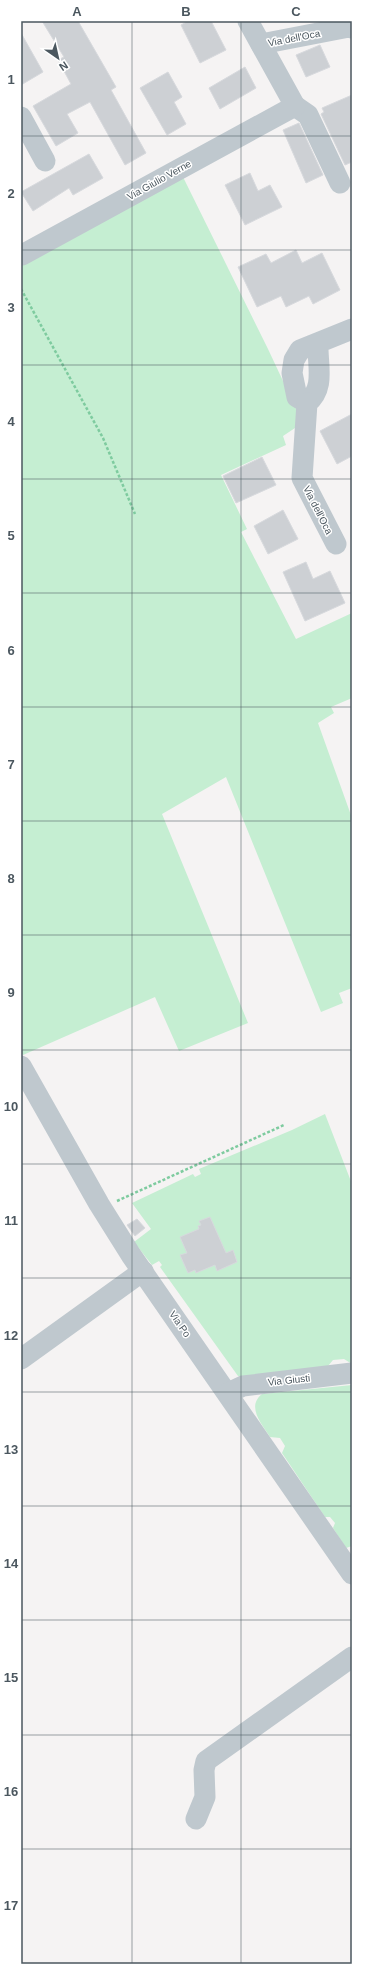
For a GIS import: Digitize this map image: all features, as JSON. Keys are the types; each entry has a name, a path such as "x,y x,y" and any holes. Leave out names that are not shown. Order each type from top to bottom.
{"street":[{"name":"Via dell'Oca","path":"248,21 261,44 349,27 352,28"},
{"path":"261,44 295,106 308,115 340,183"},
{"name":"Via Giulio Verne","path":"22,255 295,106"},
{"path":"21,117 45,161"},
{"name":"Via dell'Oca","path":"336,544 302,478 307,403 297,397 292,373 294,360 300,350 352,329"},
{"name":"Via Po","path":"21,1066 102,1208 143,1271 352,1574"},
{"path":"21,1359 143,1271"},
{"name":"Via Giusti","path":"228,1393 243,1386 352,1373"},
{"path":"196,1819 205,1798 204,1770 206,1761 352,1657"}],"path":[{"path":"21,289 103,438 135,514"},
{"path":"102,1208 284,1125"}],"green space":[{"path":"183,177 268,349 298,413 301,424 283,436 286,445 221,475 247,529 241,532 296,639 352,613 352,698 331,707 334,713 318,723 352,818 352,988 339,993 343,1003 321,1012 226,777 162,814 248,1023 179,1051 155,997 23,1055 21,1052 21,262"},
{"path":"325,1114 352,1184 352,1364 344,1359 333,1360 328,1366 242,1377 238,1376 160,1267 162,1265 159,1261 152,1265 134,1242 151,1229 132,1203 193,1174 195,1177 201,1174 199,1169 292,1130"},
{"path":"352,1385 352,1546 346,1548 333,1528 335,1523 330,1517 325,1517 282,1453 285,1446 280,1438 270,1437 263,1427 257,1416 255,1404 257,1399 262,1394"}],"building":[{"path":"42,21 78,21 116,87 111,90 146,153 125,165 90,102 67,114 78,133 56,146 33,106 71,84 58,60 64,57"},
{"path":"188,21 211,21 226,50 200,63 181,25"},
{"path":"21,33 43,72 21,85"},
{"path":"320,45 330,67 306,77 296,55"},
{"path":"245,67 256,88 220,109 209,88"},
{"path":"168,72 182,97 174,102 186,124 167,135 140,88"},
{"path":"352,95 352,162 345,165 321,114 324,112 322,108"},
{"path":"299,123 323,175 306,183 283,130"},
{"path":"89,154 103,178 73,195 69,188 33,211 21,192"},
{"path":"250,173 258,191 270,185 282,207 245,225 225,185"},
{"path":"296,250 302,263 322,253 340,290 313,304 309,296 286,307 281,296 257,307 238,267 266,254 271,263"},
{"path":"352,414 352,456 337,464 320,431"},
{"path":"262,457 276,485 236,503 223,476"},
{"path":"283,510 298,539 268,554 254,526"},
{"path":"306,562 313,579 330,571 345,603 305,621 283,572"},
{"path":"210,1217 226,1253 233,1250 237,1262 217,1271 215,1265 196,1273 195,1270 188,1273 180,1255 187,1253 180,1237 199,1229 198,1226 201,1225 199,1221"},
{"path":"137,1219 145,1228 135,1236 127,1225"}]}
